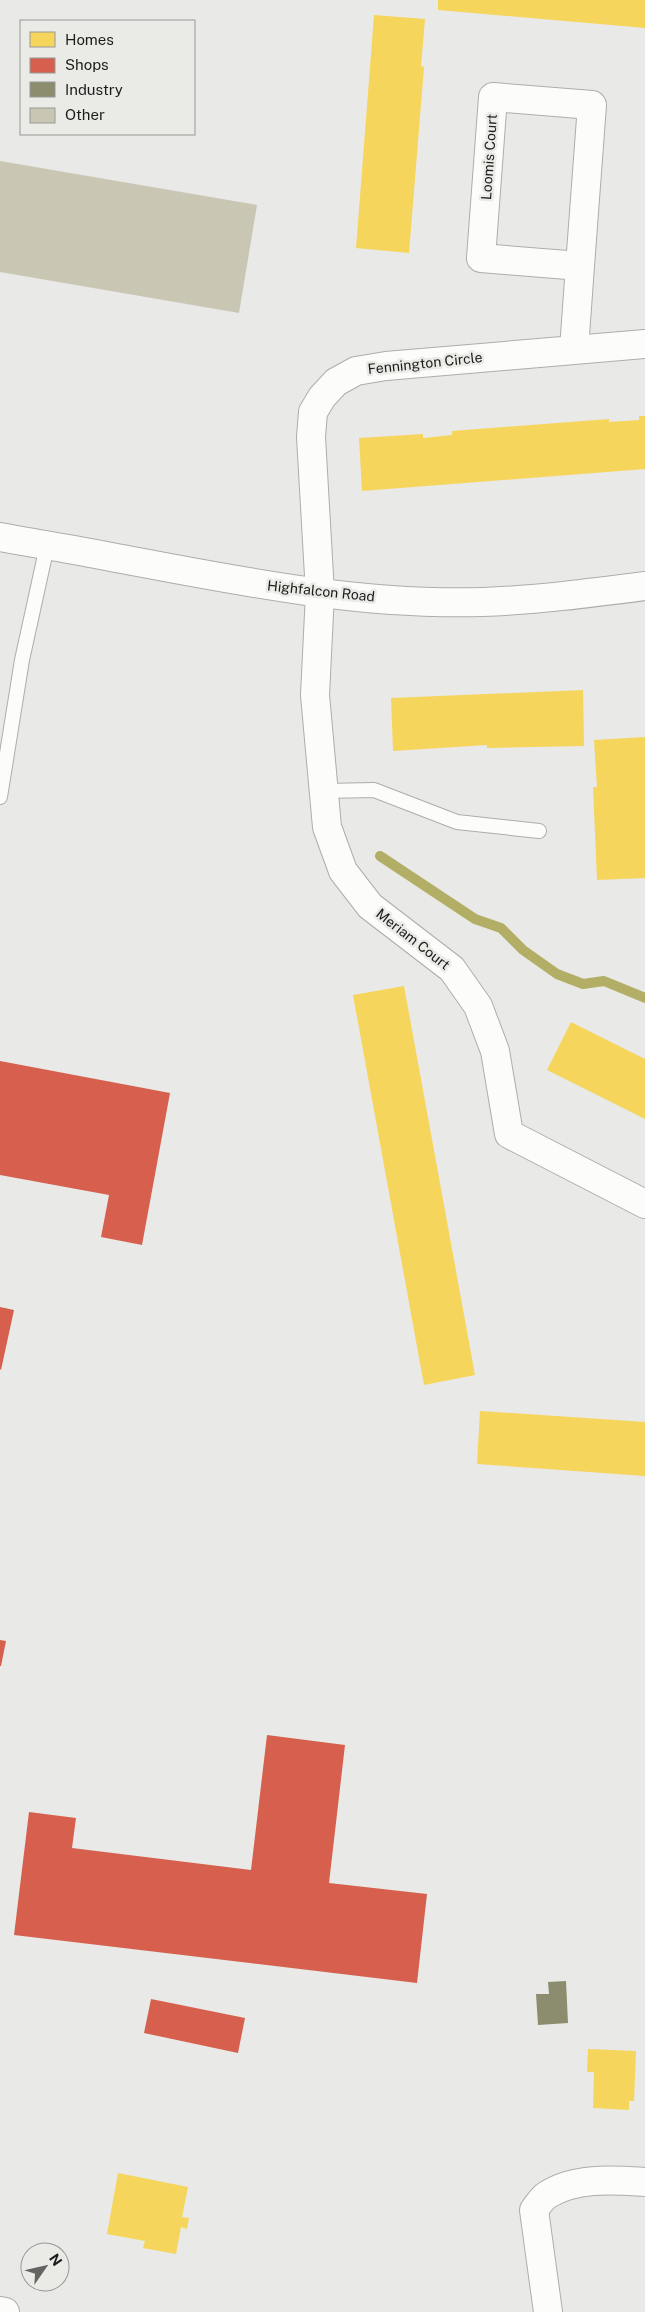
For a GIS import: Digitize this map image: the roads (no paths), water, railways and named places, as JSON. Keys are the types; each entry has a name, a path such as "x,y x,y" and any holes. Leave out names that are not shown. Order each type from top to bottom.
{"street":[{"name":"Loomis Court","path":"574,349 592,105 493,98 481,258 580,266"},
{"name":"Fennington Circle","path":"320,593 312,437 313,412 322,397 336,382 356,371 386,366 645,344"},
{"name":"Highfalcon Road","path":"0,537 233,581 320,593 411,600 482,602 573,596 645,586"},
{"name":"Meriam Court","path":"320,593 315,695 327,827 344,871 370,906 452,969 478,1006 495,1051 509,1134 645,1204"},
{"path":"548,2312 534,2210 545,2196 569,2185 611,2180 645,2182"},
{"path":"0,2311 5,2312"}],"lane":[{"path":"0,797 22,660 48,546"},
{"path":"324,792 374,790 457,822 539,831"}],"waterway":[{"path":"380,856 475,919 501,928 523,950 557,974 583,984 604,981 645,998"}]}
